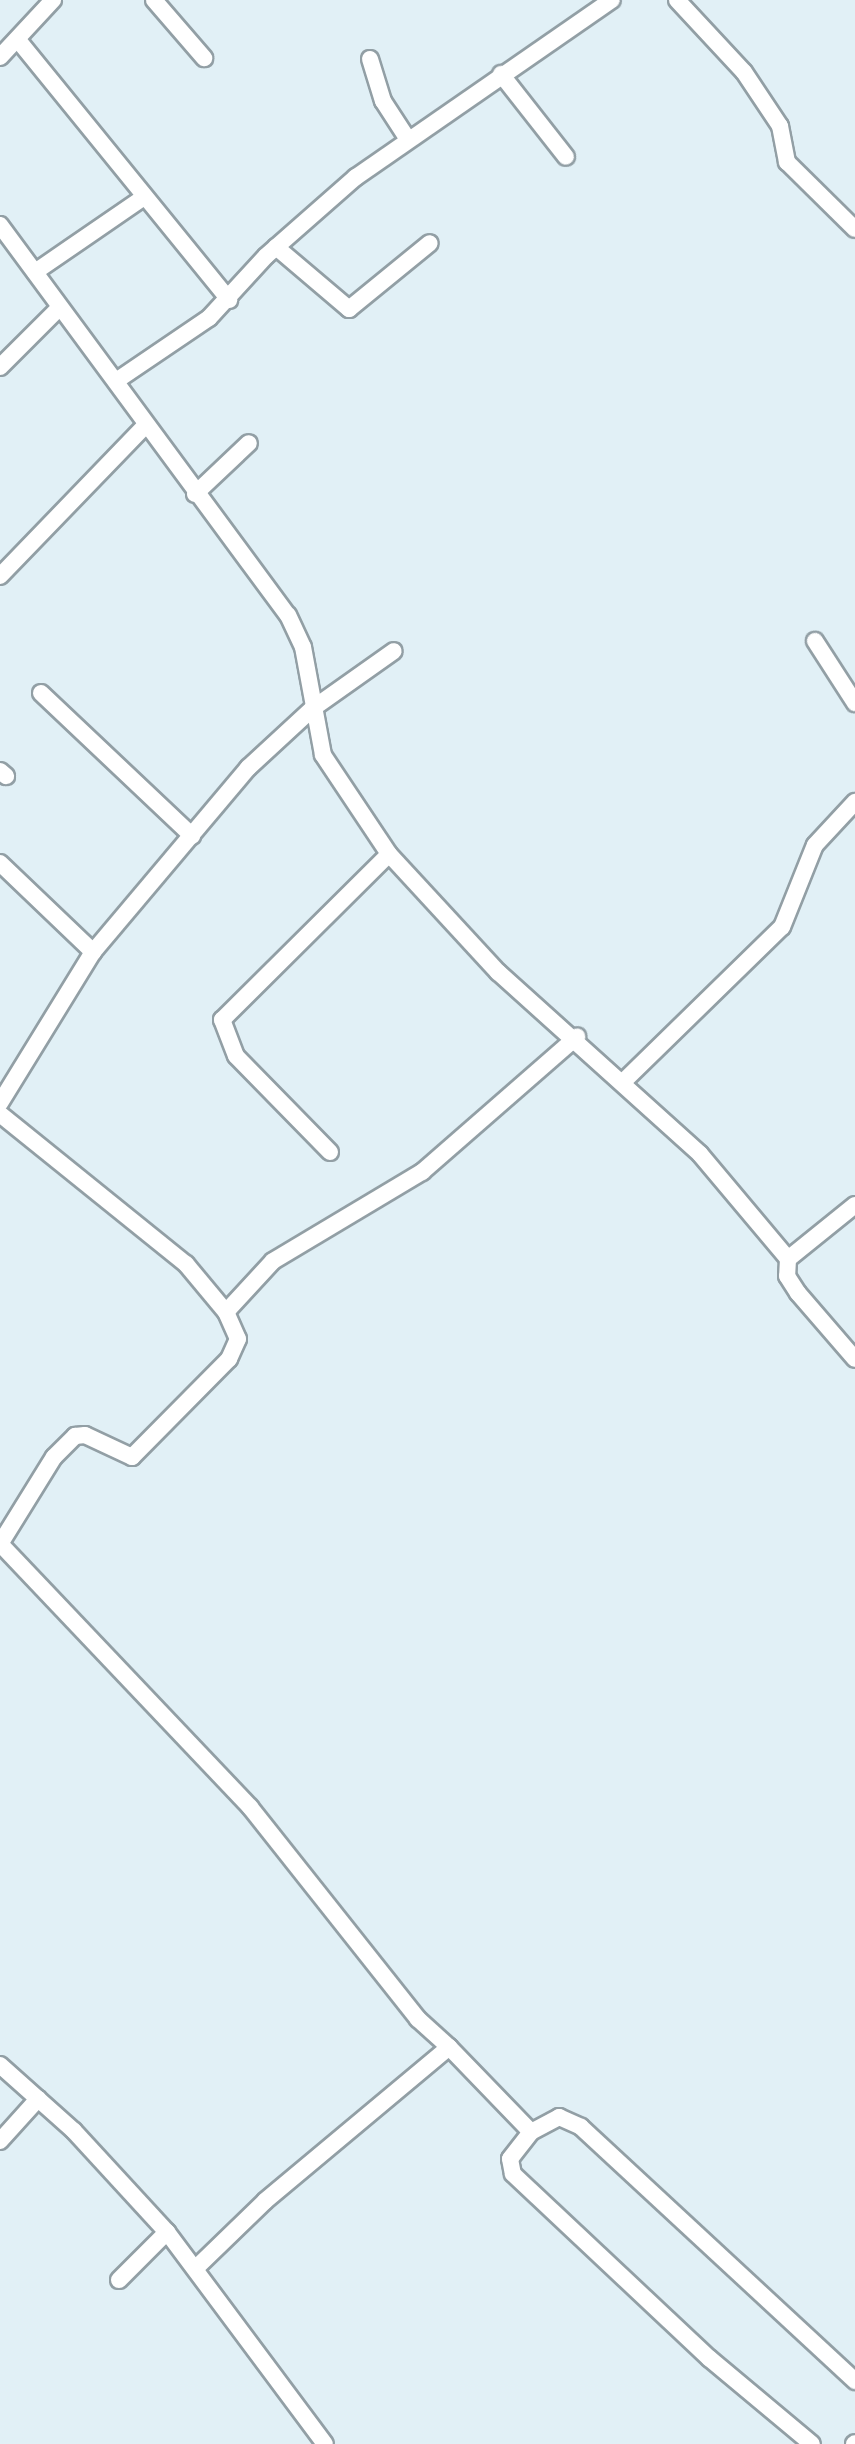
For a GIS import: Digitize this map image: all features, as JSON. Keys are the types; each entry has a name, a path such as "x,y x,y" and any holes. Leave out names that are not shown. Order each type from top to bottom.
{"street":[{"path":"0,57 53,0"},
{"path":"154,0 204,58"},
{"path":"116,381 229,300 276,247 407,138 612,0"},
{"path":"683,2 723,43 766,104 780,126 787,162 855,229"},
{"path":"18,40 229,300"},
{"path":"370,59 383,101 407,138"},
{"path":"501,74 566,157"},
{"path":"35,272 144,197"},
{"path":"0,225 297,632 323,755 389,854 498,972 625,1080 710,1164 788,1259 787,1276 798,1293 855,1359"},
{"path":"276,247 349,309 430,243"},
{"path":"0,367 59,308"},
{"path":"0,576 145,426"},
{"path":"195,494 249,443"},
{"path":"815,641 855,703"},
{"path":"0,1103 93,952 248,768 312,709 394,651"},
{"path":"41,693 192,836"},
{"path":"625,1080 782,927 815,845 855,802"},
{"path":"330,1152 236,1056 222,1020 389,854"},
{"path":"0,863 93,952"},
{"path":"226,1312 303,1239 422,1172 577,1037"},
{"path":"0,1114 186,1264 226,1312 238,1339 229,1359 132,1457 85,1435 75,1436 54,1457 0,1544 244,1800 408,2007 531,2132"},
{"path":"788,1259 855,1205"},
{"path":"197,2267 265,2201 449,2047"},
{"path":"0,2065 38,2099 167,2232 197,2267 325,2444"},
{"path":"0,2141 38,2099"},
{"path":"812,2444 687,2338 513,2174 510,2159 531,2132 559,2117 581,2127 855,2381"},
{"path":"119,2280 167,2232"}]}
